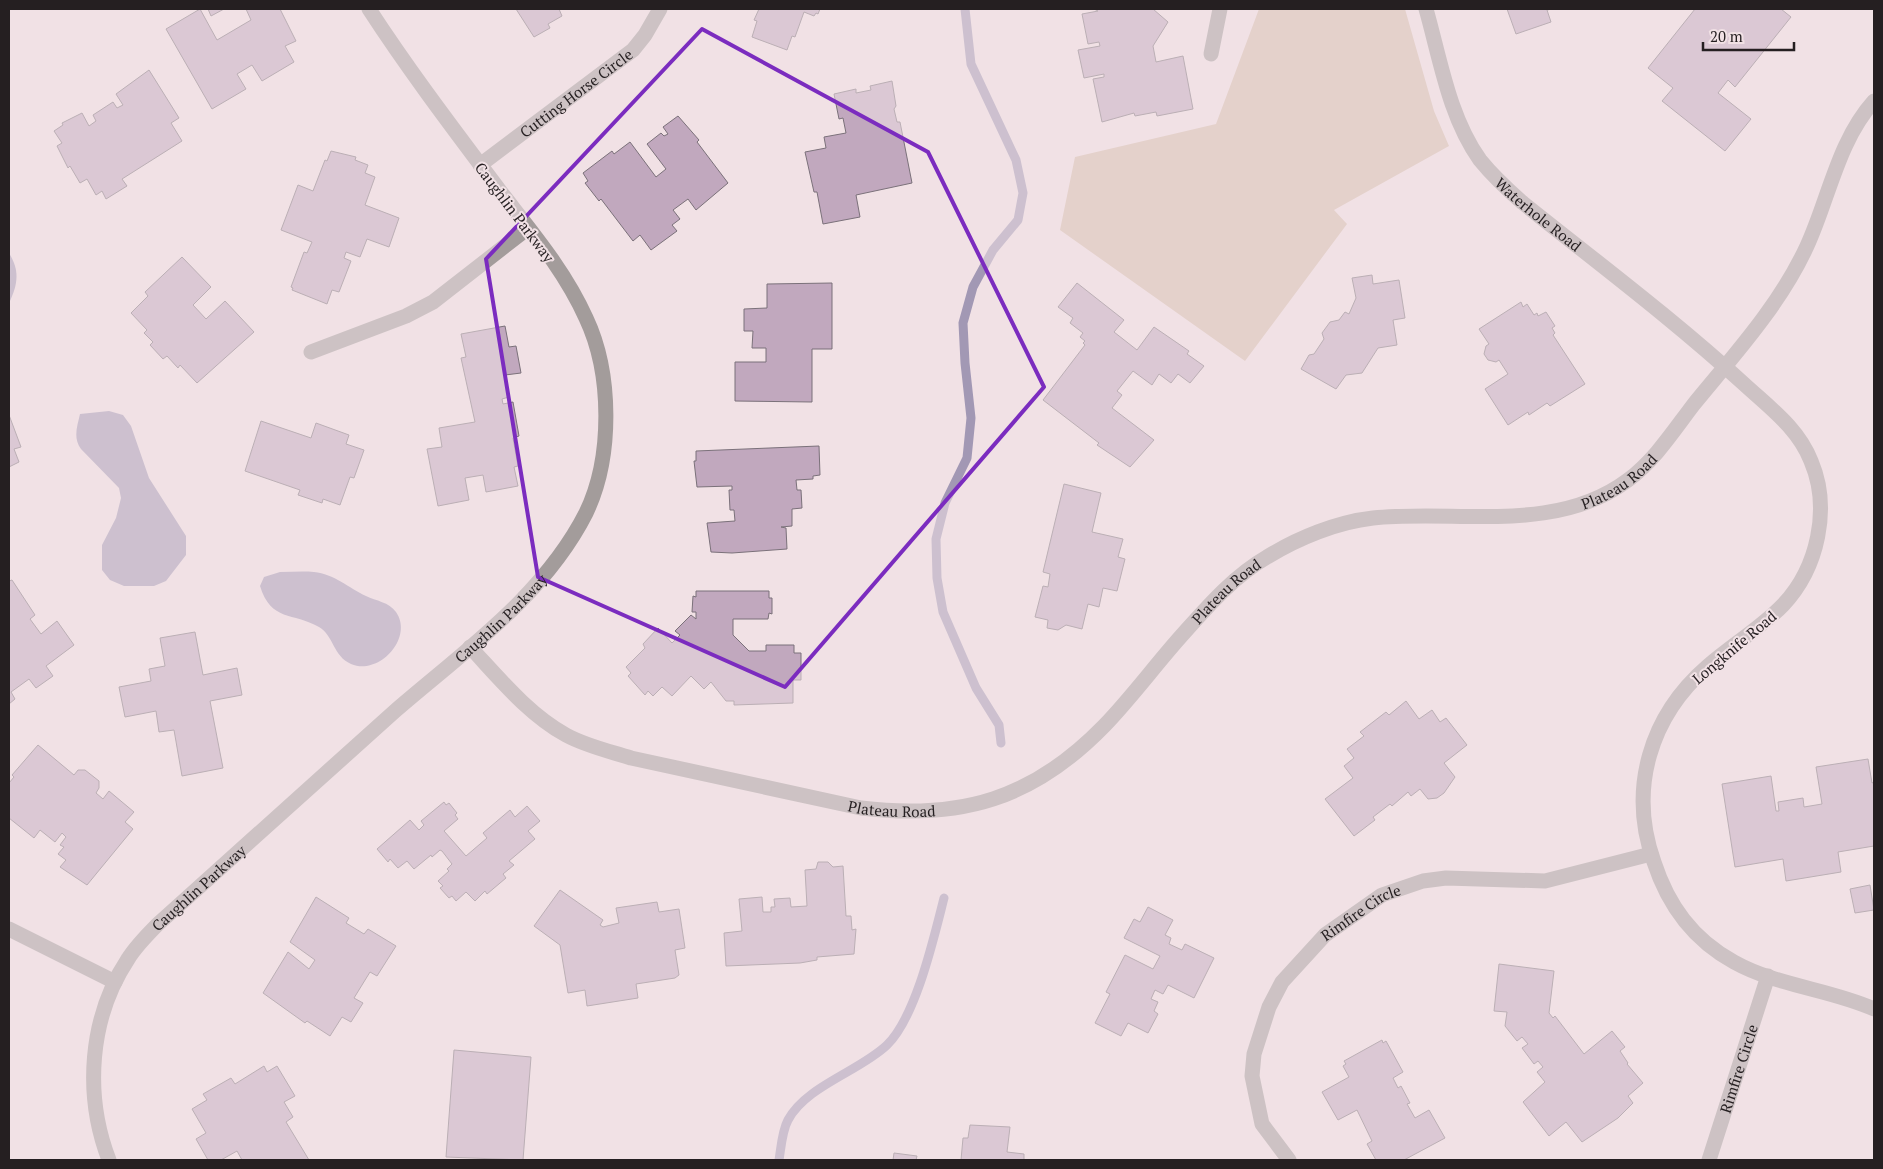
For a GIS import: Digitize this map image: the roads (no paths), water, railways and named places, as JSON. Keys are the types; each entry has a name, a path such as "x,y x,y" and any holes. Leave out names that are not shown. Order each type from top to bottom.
{"street":[{"name":"Caughlin Parkway","path":"109,1160 94,1101 93,1076 100,1022 115,982 128,959 158,924 396,710 470,647 541,577 570,540 587,510 598,474 606,434 605,393 599,354 587,318 568,283 423,90 369,9"},
{"name":"Cutting Horse Circle","path":"480,165 633,50 645,35 660,9"},
{"path":"1210,54 1220,9"},
{"name":"Waterhole Road","path":"1426,9 1450,97 1479,159 1499,182 1523,204 1705,347 1725,366"},
{"name":"Plateau Road","path":"470,647 540,718 566,735 595,747 631,758 861,808 899,813 935,812 980,803 1016,791 1043,777 1072,756 1104,725 1207,607 1264,558 1300,540 1369,518 1398,516 1501,517 1563,508 1594,499 1627,482 1650,461 1757,326 1806,248 1841,156 1854,129 1874,100"},
{"path":"311,352 406,316 433,302 528,228"},
{"name":"Longknife Road","path":"1725,366 1786,422 1801,440 1812,462 1818,486 1821,513 1818,540 1810,564 1798,586 1784,604 1706,668 1680,694 1663,719 1654,738 1643,789 1644,817 1651,854 1661,883 1675,910 1692,929 1733,962 1768,976 1874,1009"},
{"name":"Rimfire Circle","path":"1289,1160 1262,1124 1252,1076 1254,1054 1269,1007 1282,982 1325,935 1382,895 1423,881 1446,878 1545,881 1651,854"},
{"path":"9,929 115,982"},
{"name":"Rimfire Circle","path":"1709,1160 1768,976"}],"waterway":[{"path":"965,9 971,64 1016,160 1023,193 1018,220 993,250 973,287 963,323 971,418 967,458 945,503 936,539 937,578 943,612 976,688 999,725 1001,743"},
{"path":"779,1160 784,1129 796,1108 820,1088 876,1054 887,1045 897,1032 907,1016 923,976 944,898"}]}
